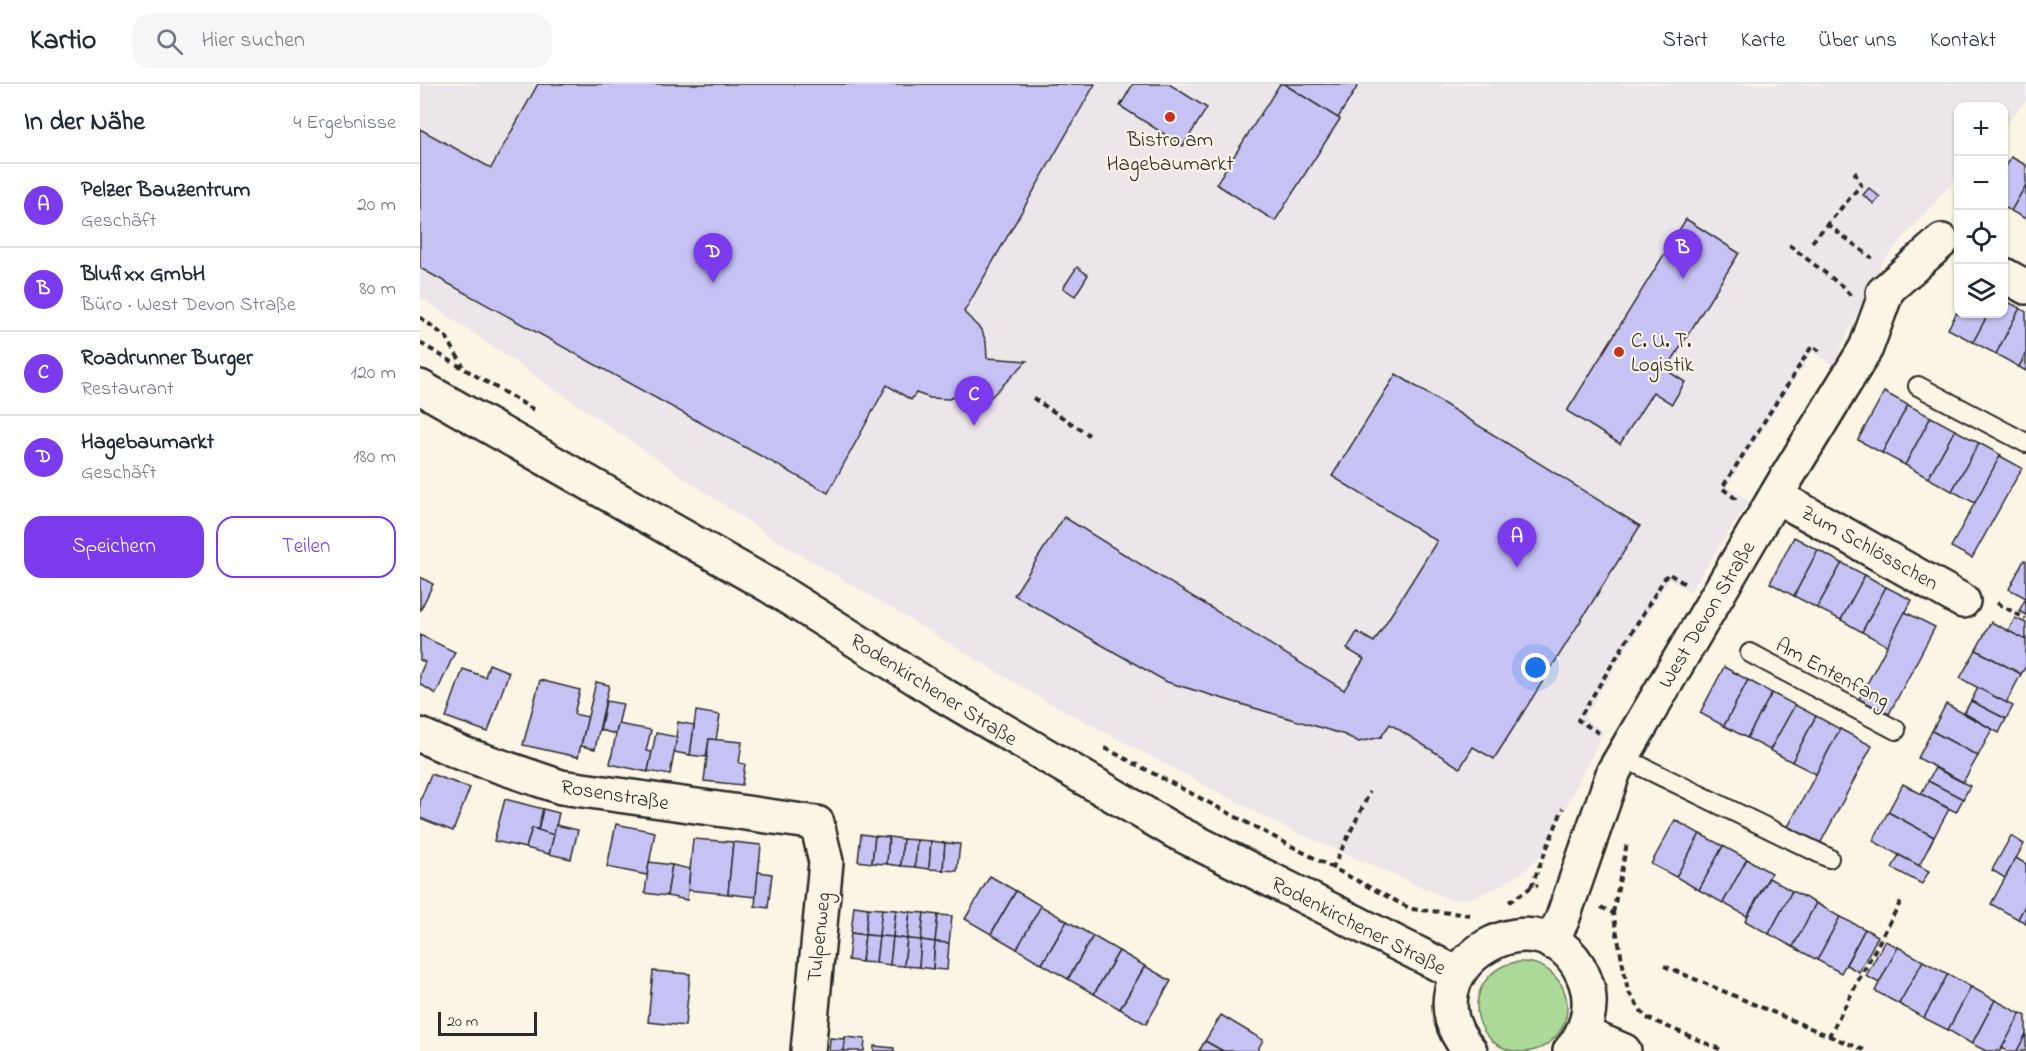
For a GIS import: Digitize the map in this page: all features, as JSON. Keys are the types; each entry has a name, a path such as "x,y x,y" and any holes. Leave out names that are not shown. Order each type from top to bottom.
{"street":[{"path":"1873,296 1942,241"},
{"path":"2008,277 2026,287"},
{"name":"West Devon Straße","path":"1551,942 1572,893 1614,771 1608,750 1776,496 1866,348 1873,296"},
{"name":"Rodenkirchener Straße","path":"420,387 770,586 938,692 1176,832 1458,974"},
{"name":"Zum Schlösschen","path":"1776,496 1963,600"},
{"name":"Rosenstraße","path":"420,735 461,753 561,787 817,823"},
{"name":"Tulpenweg","path":"808,1051 826,861 817,823"},
{"path":"1470,1051 1458,1035 1452,1011 1451,997 1458,974 1480,948 1501,938 1524,935 1551,942 1570,957 1586,983 1589,1001 1576,1042 1624,1051"}],"lane":[{"path":"1918,386 2026,444"},
{"name":"Am Entenfang","path":"1750,653 1896,730"},
{"path":"1608,750 1829,858"}],"path":[{"path":"1812,242 1861,185 1854,171"},
{"path":"1789,245 1842,286 1873,296"},
{"path":"420,316 447,338 464,367"},
{"path":"420,343 545,417"},
{"path":"1742,502 1722,488 1812,346 1832,358"},
{"path":"1033,398 1089,435"},
{"path":"1608,750 1599,733 1578,720 1668,573 1688,586"},
{"path":"1100,745 1411,909 1466,916 1477,914"},
{"path":"1332,869 1370,792"},
{"path":"1530,888 1564,805"},
{"path":"1503,905 1530,888 1546,884 1572,893 1613,913 1620,961 1628,991 1645,1017 1724,1051"},
{"path":"1829,1036 1902,899"},
{"path":"1664,966 1866,1051"}],"shaded area":[{"path":"420,84 2026,84 2026,101 2008,121 2008,102 1954,102 1954,181 1880,265 1833,365 1812,352 1727,486 1749,501 1690,592 1669,579 1584,718 1604,731 1542,854 1526,870 1476,897 1451,900 1280,825 1046,701 768,535 420,297"}],"green space":[{"path":"1522,962 1539,965 1554,975 1564,990 1567,1007 1564,1024 1554,1039 1539,1049 1522,1052 1505,1049 1490,1039 1480,1024 1477,1007 1480,990 1490,975 1505,965"}],"building":[{"path":"538,84 1095,84 964,312 982,331 986,342 987,358 1027,361 984,404 970,389 949,399 930,398 916,393 911,400 887,385 828,493 420,268 420,129 491,168"},
{"name":"Bistro am Hagebaumarkt","path":"1133,84 1169,84 1207,108 1183,146 1120,106"},
{"path":"1280,84 1284,84 1340,119 1275,221 1216,184"},
{"path":"1284,84 1359,84 1338,118"},
{"path":"2011,157 2026,165 2026,185 2011,211 2008,209 2008,163"},
{"path":"2026,185 2026,219 2011,211"},
{"path":"1869,188 1880,197 1874,204 1863,195"},
{"path":"1686,219 1739,253 1666,370 1685,382 1672,404 1653,392 1620,444 1567,411"},
{"path":"1077,267 1088,275 1075,296 1063,288"},
{"path":"2008,302 2020,308 1996,354 1973,342 1986,318 2008,318"},
{"path":"2020,308 2026,312 2026,353 2019,367 1996,354"},
{"path":"1954,318 1986,318 1973,342 1948,329"},
{"path":"2026,353 2026,371 2019,367"},
{"path":"1396,374 1640,526 1494,759 1473,747 1460,768 1390,724 1381,737 1359,742 1345,735 1167,682 1014,595 1064,517 1344,690 1364,659 1347,649 1357,632 1374,642 1437,541 1332,476"},
{"path":"1884,392 1908,405 1882,453 1858,440"},
{"path":"1908,405 1931,417 1905,465 1882,453"},
{"path":"1931,417 1955,430 1928,478 1905,465"},
{"path":"1955,430 1979,443 1952,491 1928,478"},
{"path":"1979,443 2001,455 1975,503 1952,491"},
{"path":"2000,456 2022,468 1972,558 1951,547"},
{"path":"1794,537 1818,550 1794,596 1770,583"},
{"path":"1818,550 1842,563 1817,608 1794,596"},
{"path":"2024,560 2026,561 2026,598 2009,589"},
{"path":"1842,563 1865,575 1841,620 1817,608"},
{"path":"1865,575 1886,587 1862,632 1841,620"},
{"path":"420,577 433,584 420,611"},
{"path":"1886,587 1912,600 1888,646 1862,632"},
{"path":"2026,598 2026,615 2019,611"},
{"path":"1905,612 1935,627 1889,714 1859,699"},
{"path":"2015,618 2026,623 2026,640 2008,631"},
{"path":"1991,622 2026,640 2026,666 2021,674 1976,650"},
{"path":"420,635 455,652 436,694 420,684 420,674 425,662 420,660"},
{"path":"1976,650 2021,674 2006,703 1960,678"},
{"path":"489,664 509,672 488,732 446,717 463,669 485,677"},
{"path":"1724,667 1748,680 1724,726 1700,713"},
{"path":"540,680 580,690 574,714 588,717 578,757 523,745"},
{"path":"1748,680 1772,693 1747,738 1724,726"},
{"path":"596,682 609,685 595,749 581,746"},
{"path":"1978,688 2013,706 2006,719 1971,701"},
{"path":"1772,693 1795,705 1770,750 1747,738"},
{"path":"606,701 623,704 616,734 600,730"},
{"path":"1971,701 2006,719 1999,733 1964,713"},
{"path":"1946,704 1992,729 1978,756 1932,731"},
{"path":"1795,705 1816,716 1792,762 1770,750"},
{"path":"696,711 720,715 716,740 709,739 706,757 690,755"},
{"path":"1816,716 1840,729 1816,774 1792,762"},
{"path":"678,722 694,725 690,755 674,752"},
{"path":"618,724 651,730 646,751 652,752 648,772 610,764"},
{"path":"1840,729 1872,746 1820,844 1788,827"},
{"path":"1932,731 1978,756 1963,782 1918,758"},
{"path":"656,733 677,737 670,775 648,771"},
{"path":"709,739 742,742 739,763 745,764 742,785 704,781"},
{"path":"1935,768 1970,786 1963,799 1928,781"},
{"path":"431,774 470,788 453,831 420,818 420,801"},
{"path":"1928,781 1963,799 1956,812 1921,794"},
{"path":"1903,784 1949,809 1934,837 1888,812"},
{"path":"505,799 543,809 538,829 532,828 526,848 494,841"},
{"path":"543,809 559,813 554,835 538,831"},
{"path":"1888,812 1934,837 1919,866 1873,841"},
{"path":"1675,820 1700,834 1676,877 1651,864"},
{"path":"616,824 655,832 647,875 607,867"},
{"path":"556,825 578,830 571,859 549,854"},
{"path":"532,828 554,835 549,854 526,848"},
{"path":"861,834 875,836 872,863 858,861"},
{"path":"1700,834 1723,846 1699,890 1676,877"},
{"path":"875,836 889,837 887,864 872,863"},
{"path":"2011,836 2024,844 2005,878 1992,870"},
{"path":"889,837 903,839 901,866 887,864"},
{"path":"693,839 733,842 728,894 688,890"},
{"path":"903,839 917,840 915,867 901,866"},
{"path":"917,840 931,841 929,869 915,867"},
{"path":"931,841 945,843 943,870 929,869"},
{"path":"733,842 761,845 756,897 728,894"},
{"path":"945,843 960,844 957,871 943,870"},
{"path":"1723,846 1747,859 1723,903 1699,890"},
{"path":"1899,855 1929,871 1922,884 1892,868"},
{"path":"2016,858 2026,864 2026,904 2018,919 1991,904"},
{"path":"1747,859 1771,873 1747,916 1723,903"},
{"path":"649,862 672,865 667,896 645,893"},
{"path":"672,865 690,869 687,900 667,896"},
{"path":"758,872 772,874 768,908 755,906"},
{"path":"990,876 1016,891 991,934 965,919"},
{"path":"1769,878 1792,891 1769,934 1745,921"},
{"path":"1016,891 1041,906 1017,949 991,934"},
{"path":"1792,891 1816,903 1793,947 1769,934"},
{"path":"1816,903 1840,917 1817,960 1793,947"},
{"path":"2026,904 2026,923 2018,919"},
{"path":"854,906 868,908 865,935 851,933"},
{"path":"1041,906 1067,921 1042,964 1017,949"},
{"path":"868,908 882,909 879,936 865,935"},
{"path":"882,909 896,910 893,937 879,936"},
{"path":"896,910 910,912 907,939 893,937"},
{"path":"910,912 924,913 921,940 907,939"},
{"path":"924,913 938,915 935,942 921,940"},
{"path":"938,915 952,916 949,943 935,942"},
{"path":"1840,917 1865,929 1841,973 1817,960"},
{"path":"1067,921 1093,936 1068,979 1042,964"},
{"path":"1865,929 1878,936 1859,972 1846,965"},
{"path":"851,933 865,935 862,962 848,960"},
{"path":"865,935 879,936 876,963 862,962"},
{"path":"879,936 893,937 890,965 876,963"},
{"path":"1093,936 1119,951 1094,994 1068,979"},
{"path":"893,937 907,939 904,966 890,965"},
{"path":"907,939 921,940 919,967 904,966"},
{"path":"921,940 935,942 933,969 919,967"},
{"path":"1885,941 1898,947 1879,983 1866,976"},
{"path":"935,942 949,943 947,970 933,969"},
{"path":"1898,947 1923,961 1899,1004 1875,991"},
{"path":"1119,951 1145,966 1120,1009 1094,994"},
{"path":"1923,961 1948,974 1924,1018 1899,1004"},
{"path":"1145,966 1171,981 1146,1024 1120,1009"},
{"path":"653,971 690,974 685,1026 648,1022"},
{"path":"1948,974 1971,987 1948,1030 1924,1018"},
{"path":"1971,987 1995,1000 1972,1044 1948,1030"},
{"path":"1995,1000 2021,1014 2000,1051 1986,1051 1972,1044"},
{"path":"2021,1013 2026,1016 2026,1034 2017,1051 2007,1051 2002,1048"},
{"path":"1221,1015 1263,1040 1257,1051 1223,1051 1205,1041"},
{"path":"2026,1034 2026,1051 2017,1051"},
{"path":"845,1037 865,1039 864,1051 844,1051"},
{"path":"830,1038 845,1039 844,1051 829,1051"},
{"path":"1205,1041 1223,1051 1199,1051"},
{"path":"874,1046 894,1048 894,1051 874,1051"}],"place":[{"name":"Bistro am Hagebaumarkt","path":"1170,117"},
{"name":"Blufixx GmbH","path":"1683,279"},
{"name":"Hagebaumarkt","path":"713,283"},
{"name":"C. U. T. Logistik","path":"1619,352"},
{"name":"Roadrunner Burger","path":"974,426"},
{"name":"Pelzer Bauzentrum","path":"1517,568"}]}
